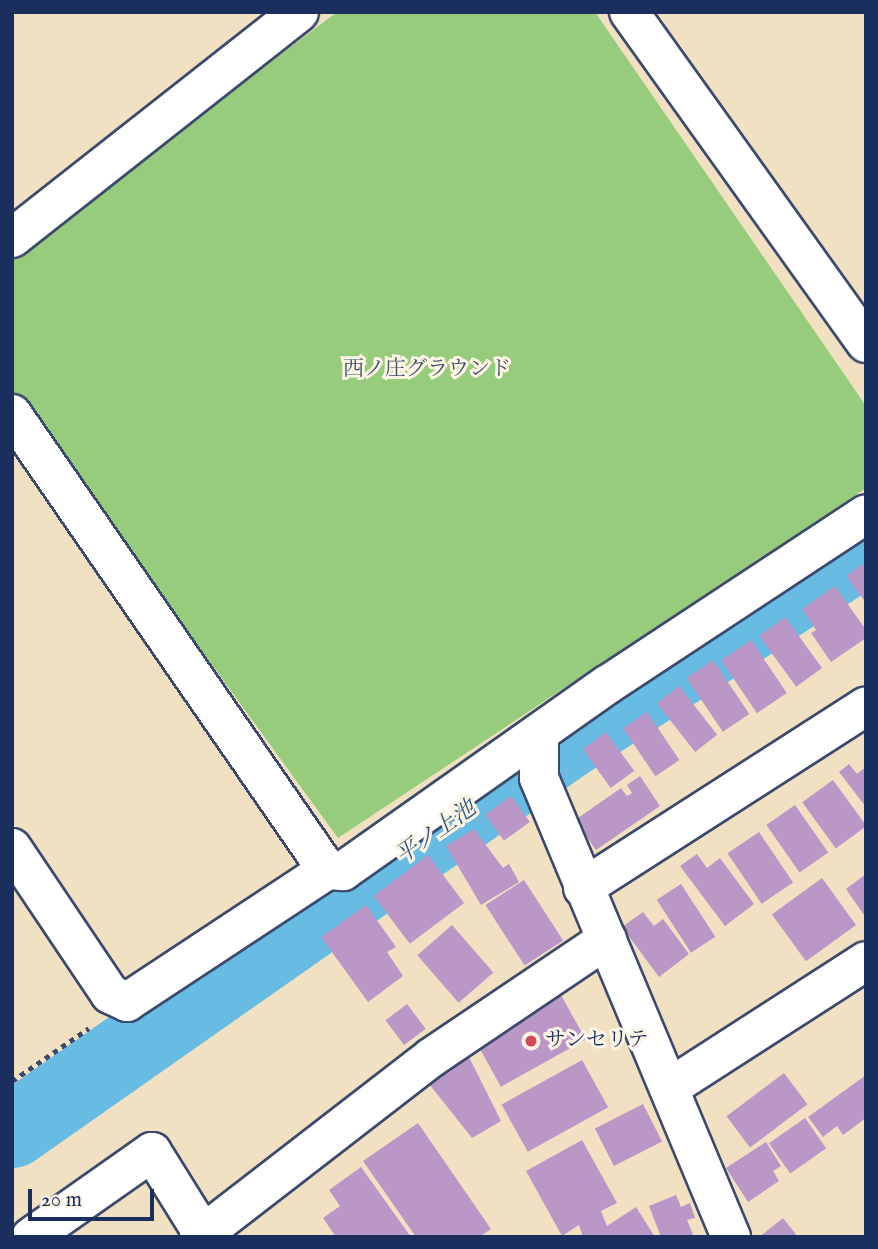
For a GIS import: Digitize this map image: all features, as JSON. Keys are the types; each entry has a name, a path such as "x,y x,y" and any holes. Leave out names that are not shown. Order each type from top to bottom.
{"street":[{"path":"12,238 299,12"},
{"path":"629,12 866,343"},
{"path":"12,414 327,870"},
{"path":"12,848 110,994 127,1002 327,870 343,871 538,733 866,514"},
{"path":"583,888 866,706"},
{"path":"538,733 539,778 731,1237"},
{"path":"31,1237 152,1152 201,1235 432,1058 607,939"},
{"path":"669,1088 866,961"}],"path":[{"path":"12,1081 127,1002"}],"green space":[{"name":"西ノ庄グラウンド","path":"337,12 595,12 866,406 866,488 338,838 12,390 12,256"}],"building":[{"path":"866,562 866,603 846,576"},
{"path":"835,586 866,630 866,638 831,662 811,633 816,630 802,609"},
{"path":"785,617 822,668 796,687 759,636"},
{"path":"751,640 787,693 757,713 721,660"},
{"path":"713,660 749,714 723,732 686,678"},
{"path":"679,686 717,735 695,752 657,703"},
{"path":"647,712 679,760 655,776 623,728"},
{"path":"606,732 634,771 611,788 583,749"},
{"path":"849,764 857,774 866,767 866,807 839,772"},
{"path":"640,776 660,806 596,850 575,820 621,788 627,796 632,793 627,785"},
{"path":"833,780 866,825 836,848 802,802"},
{"path":"511,796 530,822 504,841 485,815"},
{"path":"795,805 828,853 800,873 766,825"},
{"path":"474,829 503,868 509,864 519,882 481,905 446,846"},
{"path":"759,832 793,883 762,904 727,853"},
{"path":"697,854 707,868 720,858 754,904 725,926 680,866"},
{"path":"428,855 464,903 410,944 374,896"},
{"path":"866,874 866,918 846,889"},
{"path":"822,878 856,925 806,961 772,914"},
{"path":"524,880 563,940 525,965 485,905"},
{"path":"681,884 715,937 691,953 657,900"},
{"path":"366,905 396,947 387,952 403,976 368,1002 321,937"},
{"path":"643,912 654,926 663,919 689,954 659,977 622,927"},
{"path":"452,925 493,973 459,1003 417,955"},
{"name":"サンセリテ","path":"561,995 586,1040 501,1087 476,1042"},
{"path":"407,1004 426,1029 404,1045 385,1020"},
{"path":"465,1049 501,1121 472,1138 426,1080"},
{"path":"582,1060 608,1107 528,1152 502,1105"},
{"path":"784,1073 807,1104 750,1147 726,1116"},
{"path":"866,1075 866,1118 843,1135 837,1126 823,1137 808,1117"},
{"path":"643,1104 662,1141 614,1166 595,1129"},
{"path":"805,1118 826,1148 790,1174 769,1143"},
{"path":"418,1123 491,1229 479,1237 416,1237 363,1161"},
{"path":"582,1140 617,1203 601,1211 607,1226 636,1207 655,1237 583,1237 579,1225 562,1236 526,1171"},
{"path":"766,1142 781,1166 773,1171 779,1181 748,1202 726,1168"},
{"path":"361,1167 411,1237 336,1237 323,1218 340,1206 329,1190"},
{"path":"676,1195 681,1207 690,1203 695,1218 687,1220 694,1237 661,1237 649,1206"},
{"path":"783,1218 798,1237 759,1237"}],"waterway":[{"name":"平ノ上池","path":"12,1130 564,743 866,547"}],"place":[{"name":"サンセリテ","path":"531,1041"}]}
